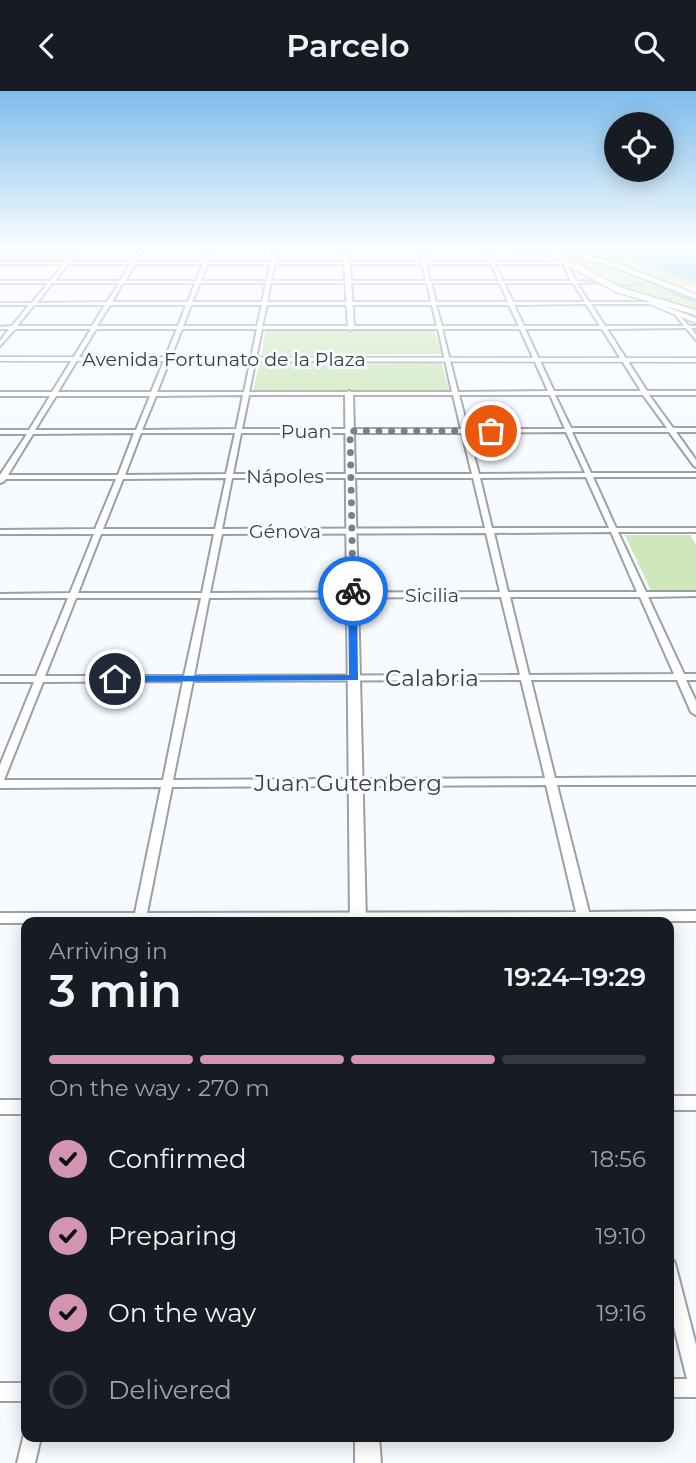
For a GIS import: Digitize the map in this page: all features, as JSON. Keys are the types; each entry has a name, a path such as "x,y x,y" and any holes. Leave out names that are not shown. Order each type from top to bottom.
{"main road":[{"path":"670,311 696,321"},
{"name":"Avenida Fortunato de la Plaza","path":"0,359 696,358"}],"street":[{"path":"0,344 28,311"},
{"path":"1,479 105,311"},
{"path":"0,778 186,311"},
{"path":"140,917 264,311"},
{"path":"350,311 351,328"},
{"path":"436,311 584,917"},
{"path":"515,311 696,712"},
{"path":"594,311 645,393 696,465"},
{"path":"677,314 696,338"},
{"path":"0,328 696,327"},
{"path":"349,393 358,917"},
{"path":"0,394 696,393"},
{"name":"Puan","path":"0,432 696,430"},
{"name":"Nápoles","path":"1,479 120,476 696,475"},
{"name":"Génova","path":"0,532 696,530"},
{"name":"Sicilia","path":"0,596 696,594"},
{"name":"Calabria","path":"0,679 696,677"},
{"name":"Juan Gutenberg","path":"0,784 696,781"},
{"path":"659,917 696,916"},
{"path":"0,918 21,918"},
{"path":"674,1103 696,1103"},
{"path":"0,1107 21,1107"},
{"path":"674,1291 696,1380"},
{"path":"674,1388 696,1388"},
{"path":"0,1392 21,1392"},
{"path":"26,1463 31,1442"},
{"path":"367,1442 368,1463"}],"green space":[{"path":"434,329 442,354 262,355 265,331"},
{"path":"260,360 441,361 449,390 253,391"},
{"path":"625,535 690,535 696,545 696,591 651,591"}],"way so far":[{"path":"353,591 350,431 491,431"}],"route":[{"path":"115,679 354,678 353,591"}]}
